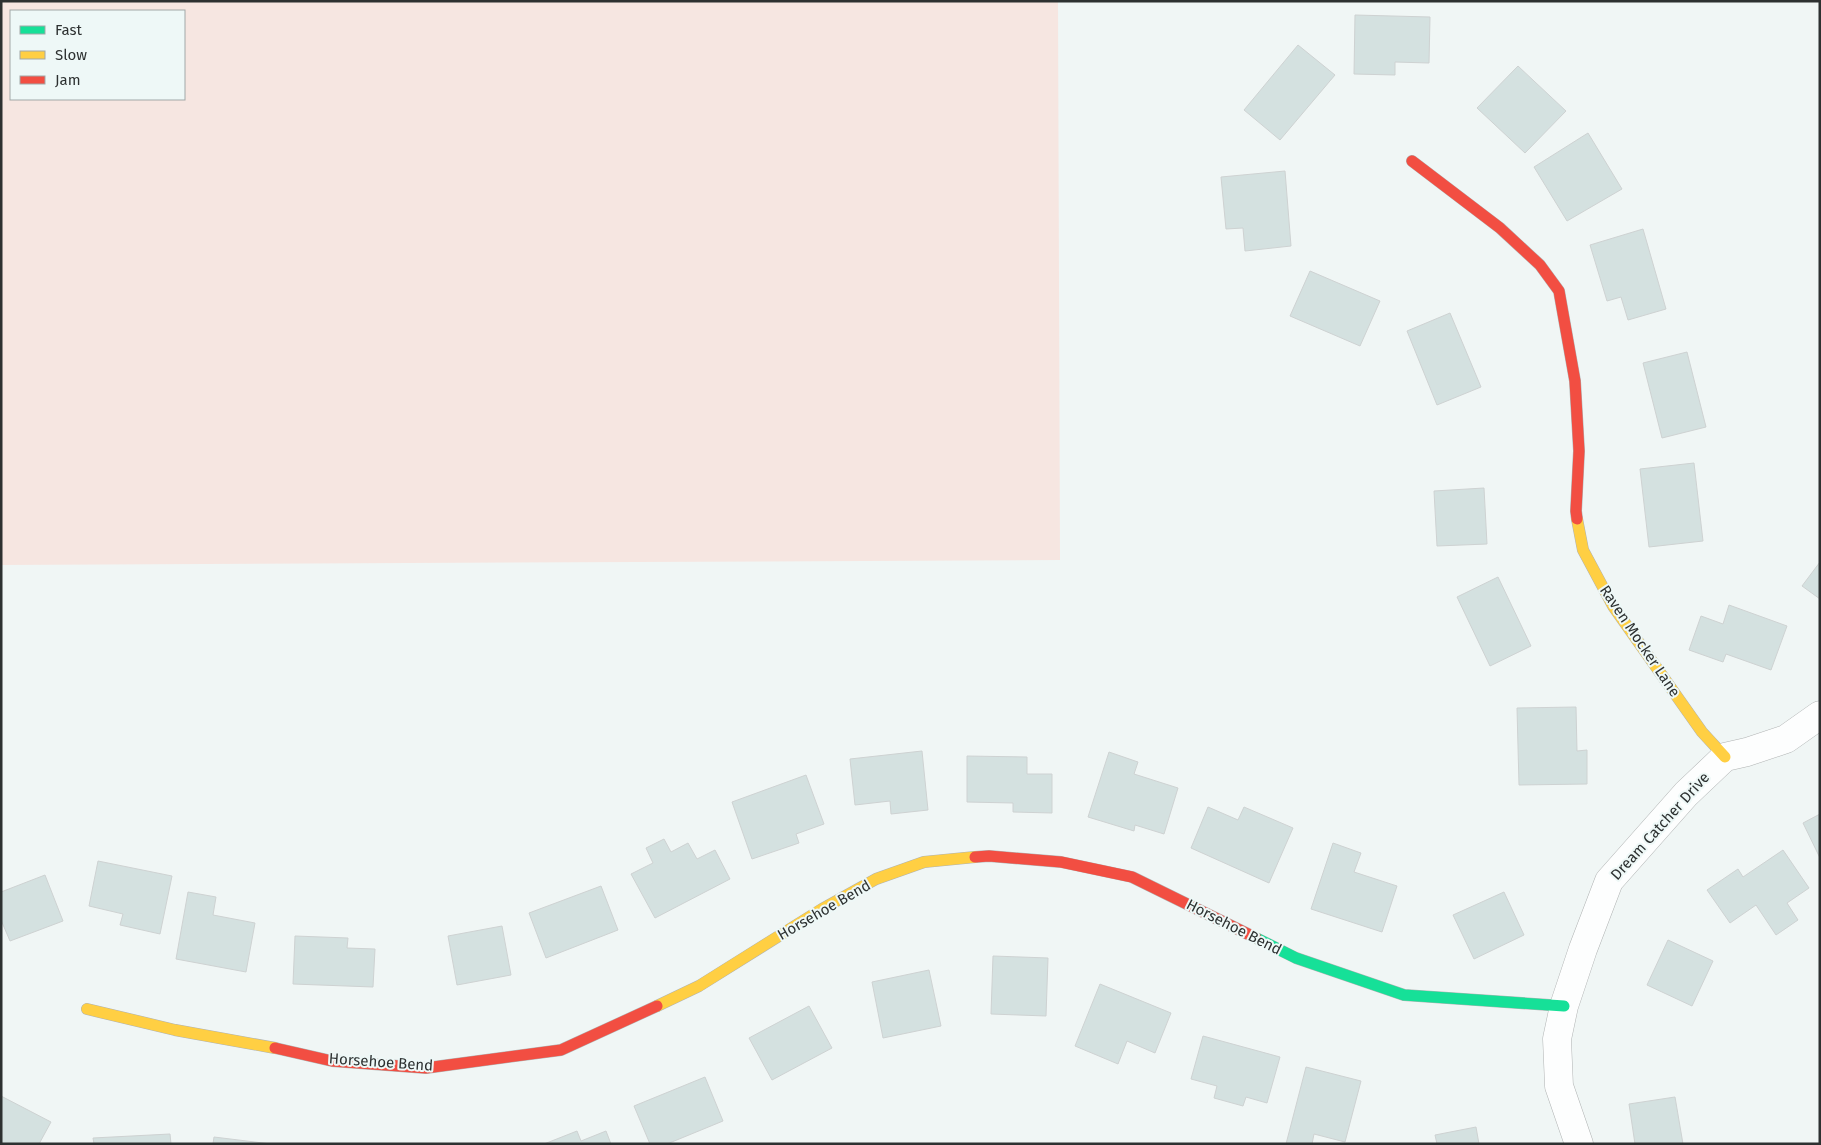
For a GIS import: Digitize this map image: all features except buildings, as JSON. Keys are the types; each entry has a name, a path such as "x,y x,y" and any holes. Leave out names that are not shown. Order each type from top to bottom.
{"street":[{"name":"Raven Mocker Lane","path":"1412,161 1500,228 1540,265 1559,292 1575,381 1579,451 1576,512 1584,550 1613,606 1702,732 1725,757"},
{"path":"1725,757 1786,739 1820,715"},
{"name":"Dream Catcher Drive","path":"1579,1144 1559,1086 1557,1039 1564,1006 1583,949 1609,881 1686,794 1725,757"},
{"name":"Horsehoe Bend","path":"87,1009 176,1030 290,1051 332,1061 426,1068 561,1050 699,986 822,908 876,879 924,862 989,856 1061,862 1132,877 1296,958 1404,995 1564,1006"}],"shaded area":[{"path":"1,1 1058,1 1060,560 1,565"}],"traffic: fast":[{"path":"1256,938 1296,958 1404,995 1564,1006"}],"traffic: slow":[{"path":"1577,519 1583,550 1613,606 1702,732 1725,757"},
{"path":"657,1006 699,986 822,909 876,879 924,862 975,857"},
{"path":"87,1009 175,1030 275,1048"}],"traffic: jam":[{"path":"1412,161 1500,228 1540,265 1559,291 1575,381 1579,451 1577,519"},
{"path":"975,857 989,856 1061,862 1132,877 1256,938"},
{"path":"275,1048 332,1061 426,1068 561,1050 657,1006"}]}
